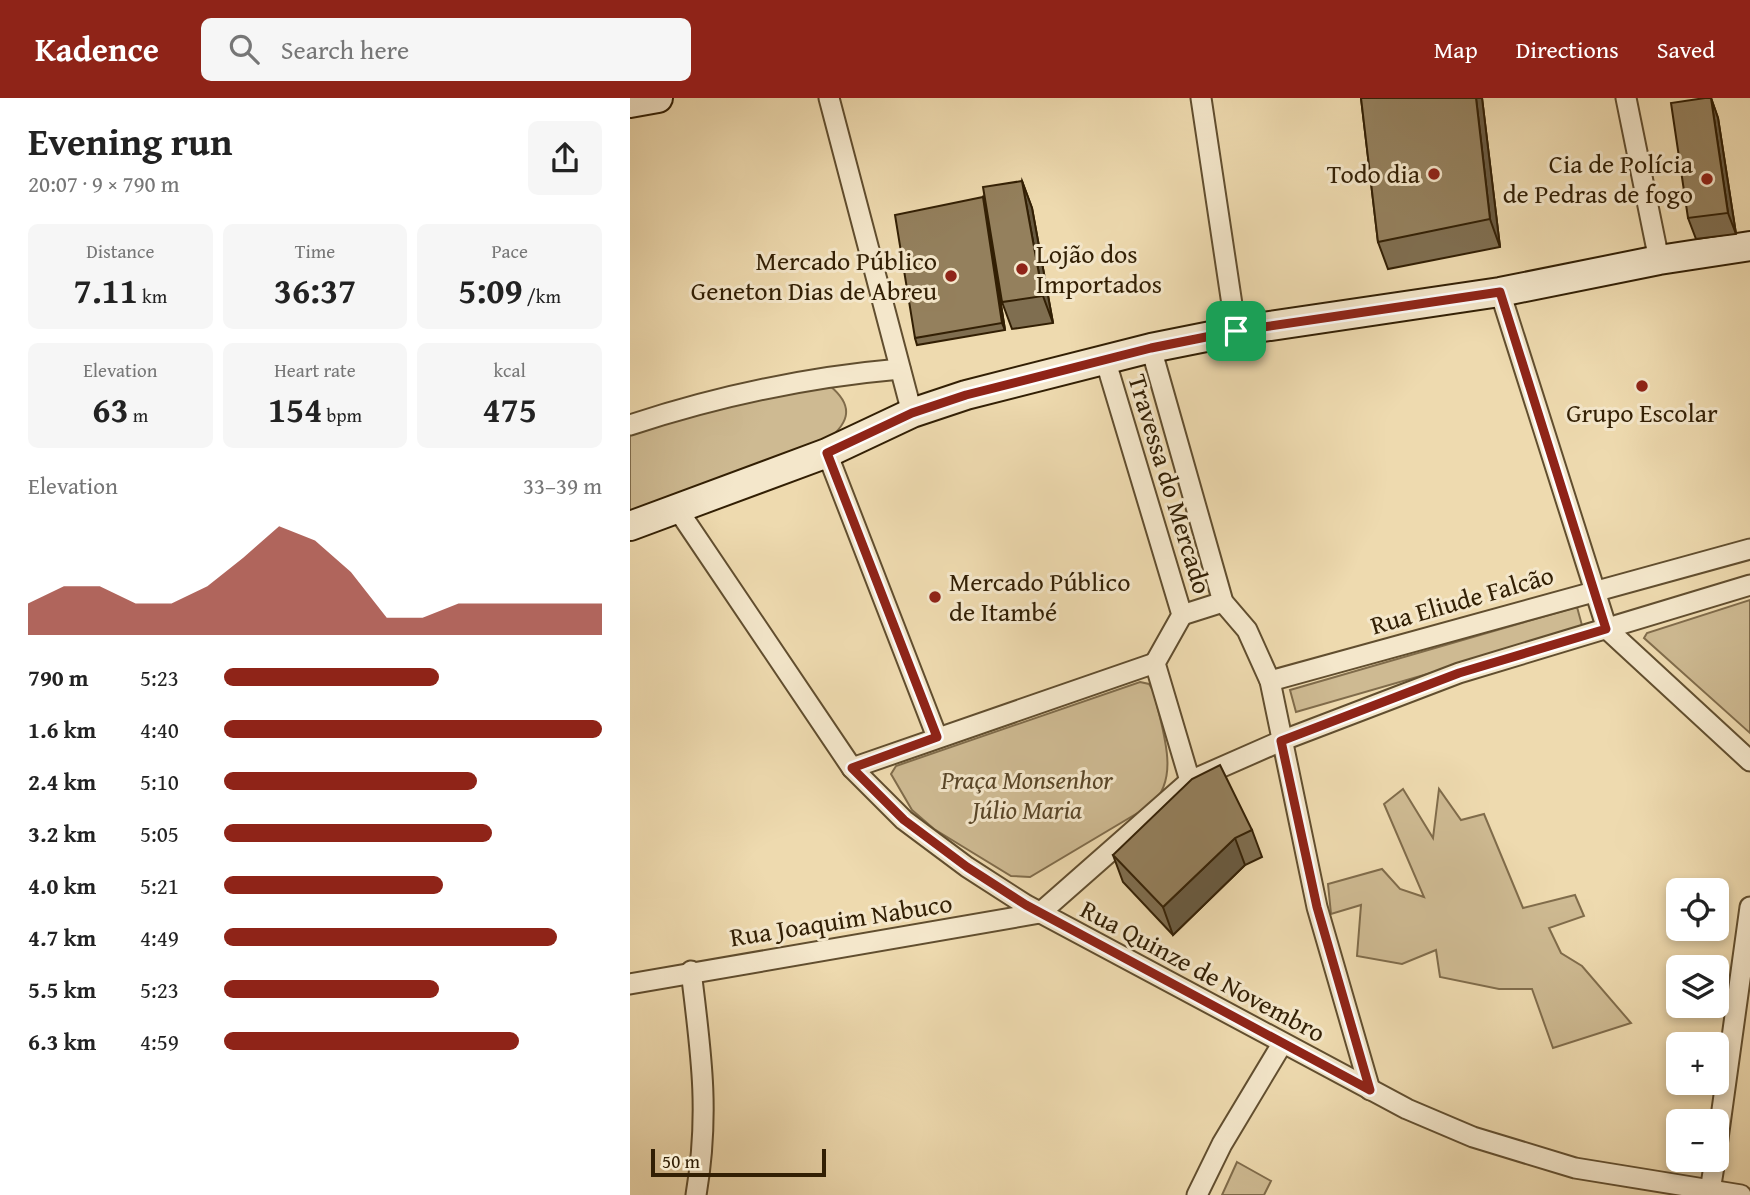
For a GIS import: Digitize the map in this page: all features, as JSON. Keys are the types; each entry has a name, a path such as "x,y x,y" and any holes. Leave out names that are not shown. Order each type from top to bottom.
{"street":[{"path":"630,103 658,98"},
{"path":"829,98 912,413"},
{"path":"1201,98 1236,331"},
{"path":"1626,98 1659,260"},
{"path":"630,526 827,453 912,413 966,395 1105,359 1236,331 1500,292 1659,260 1750,246"},
{"path":"1500,292 1606,629 1750,761"},
{"path":"1151,348 1223,602 1247,630 1270,681 1317,907 1370,1090"},
{"name":"Travessa do Mercado","path":"1105,359 1182,615 1155,663"},
{"path":"630,425 744,393 853,373 900,369"},
{"path":"827,453 937,737"},
{"name":"Rua Quinze de Novembro","path":"678,510 852,768 904,820 967,867 1040,913 1282,1044 1370,1090 1473,1137 1575,1168 1741,1195"},
{"name":"Rua Eliude Falcão","path":"1270,681 1750,549"},
{"path":"1040,913 1190,781 1281,741 1459,673 1750,585"},
{"path":"1182,615 1223,602"},
{"path":"852,768 1155,663 1190,781"},
{"path":"1722,1109 1750,907"},
{"name":"Rua Joaquim Nabuco","path":"630,984 691,971 1040,913"},
{"path":"691,971 704,1084 705,1145 696,1195"},
{"path":"1197,1195 1223,1144 1282,1044"},
{"path":"1710,1191 1713,1172"}],"green space":[{"path":"830,386 844,402 846,416 838,430 823,443 630,513 630,432 765,392"},
{"path":"1750,600 1750,733 1644,638 1647,633"},
{"path":"1577,607 1583,629 1296,712 1290,690"},
{"name":"Praça Monsenhor Júlio Maria","path":"1140,682 1149,684 1154,692 1167,752 1166,781 1160,794 1151,805 1030,877 1011,876 934,829 912,810 891,774 896,766"},
{"path":"1403,789 1433,838 1439,789 1461,820 1484,814 1523,908 1575,895 1584,916 1549,928 1561,953 1582,966 1631,1023 1553,1048 1532,989 1499,989 1440,977 1436,950 1402,964 1357,956 1361,905 1331,914 1328,884 1382,869 1400,889 1424,897 1384,804"},
{"path":"1237,1162 1271,1181 1264,1195 1222,1195"}],"building":[{"name":"Todo dia","path":"1361,98 1476,98 1490,219 1378,242"},
{"name":"Cia de Polícia de Pedras de fogo","path":"1711,98 1728,213 1688,218 1671,103"},
{"name":"Lojão dos Importados","path":"1022,181 1043,296 1002,302 983,187"},
{"name":"Mercado Público Geneton Dias de Abreu","path":"983,197 1002,323 915,338 895,215"},
{"path":"1220,765 1252,830 1235,838 1163,907 1113,855 1192,779"}],"place":[{"name":"Todo dia","path":"1434,174"},
{"name":"Cia de Polícia de Pedras de fogo","path":"1707,179"},
{"name":"Lojão dos Importados","path":"1022,269"},
{"name":"Mercado Público Geneton Dias de Abreu","path":"951,276"},
{"name":"Grupo Escolar","path":"1642,386"},
{"name":"Mercado Público de Itambé","path":"935,597"}],"route":[{"path":"1500,292 1606,629 1459,673 1281,741 1317,907 1370,1090 1026,905 967,867 904,820 852,768 937,737 827,453 912,413 966,395 1151,348 1236,331 1500,292"}]}
